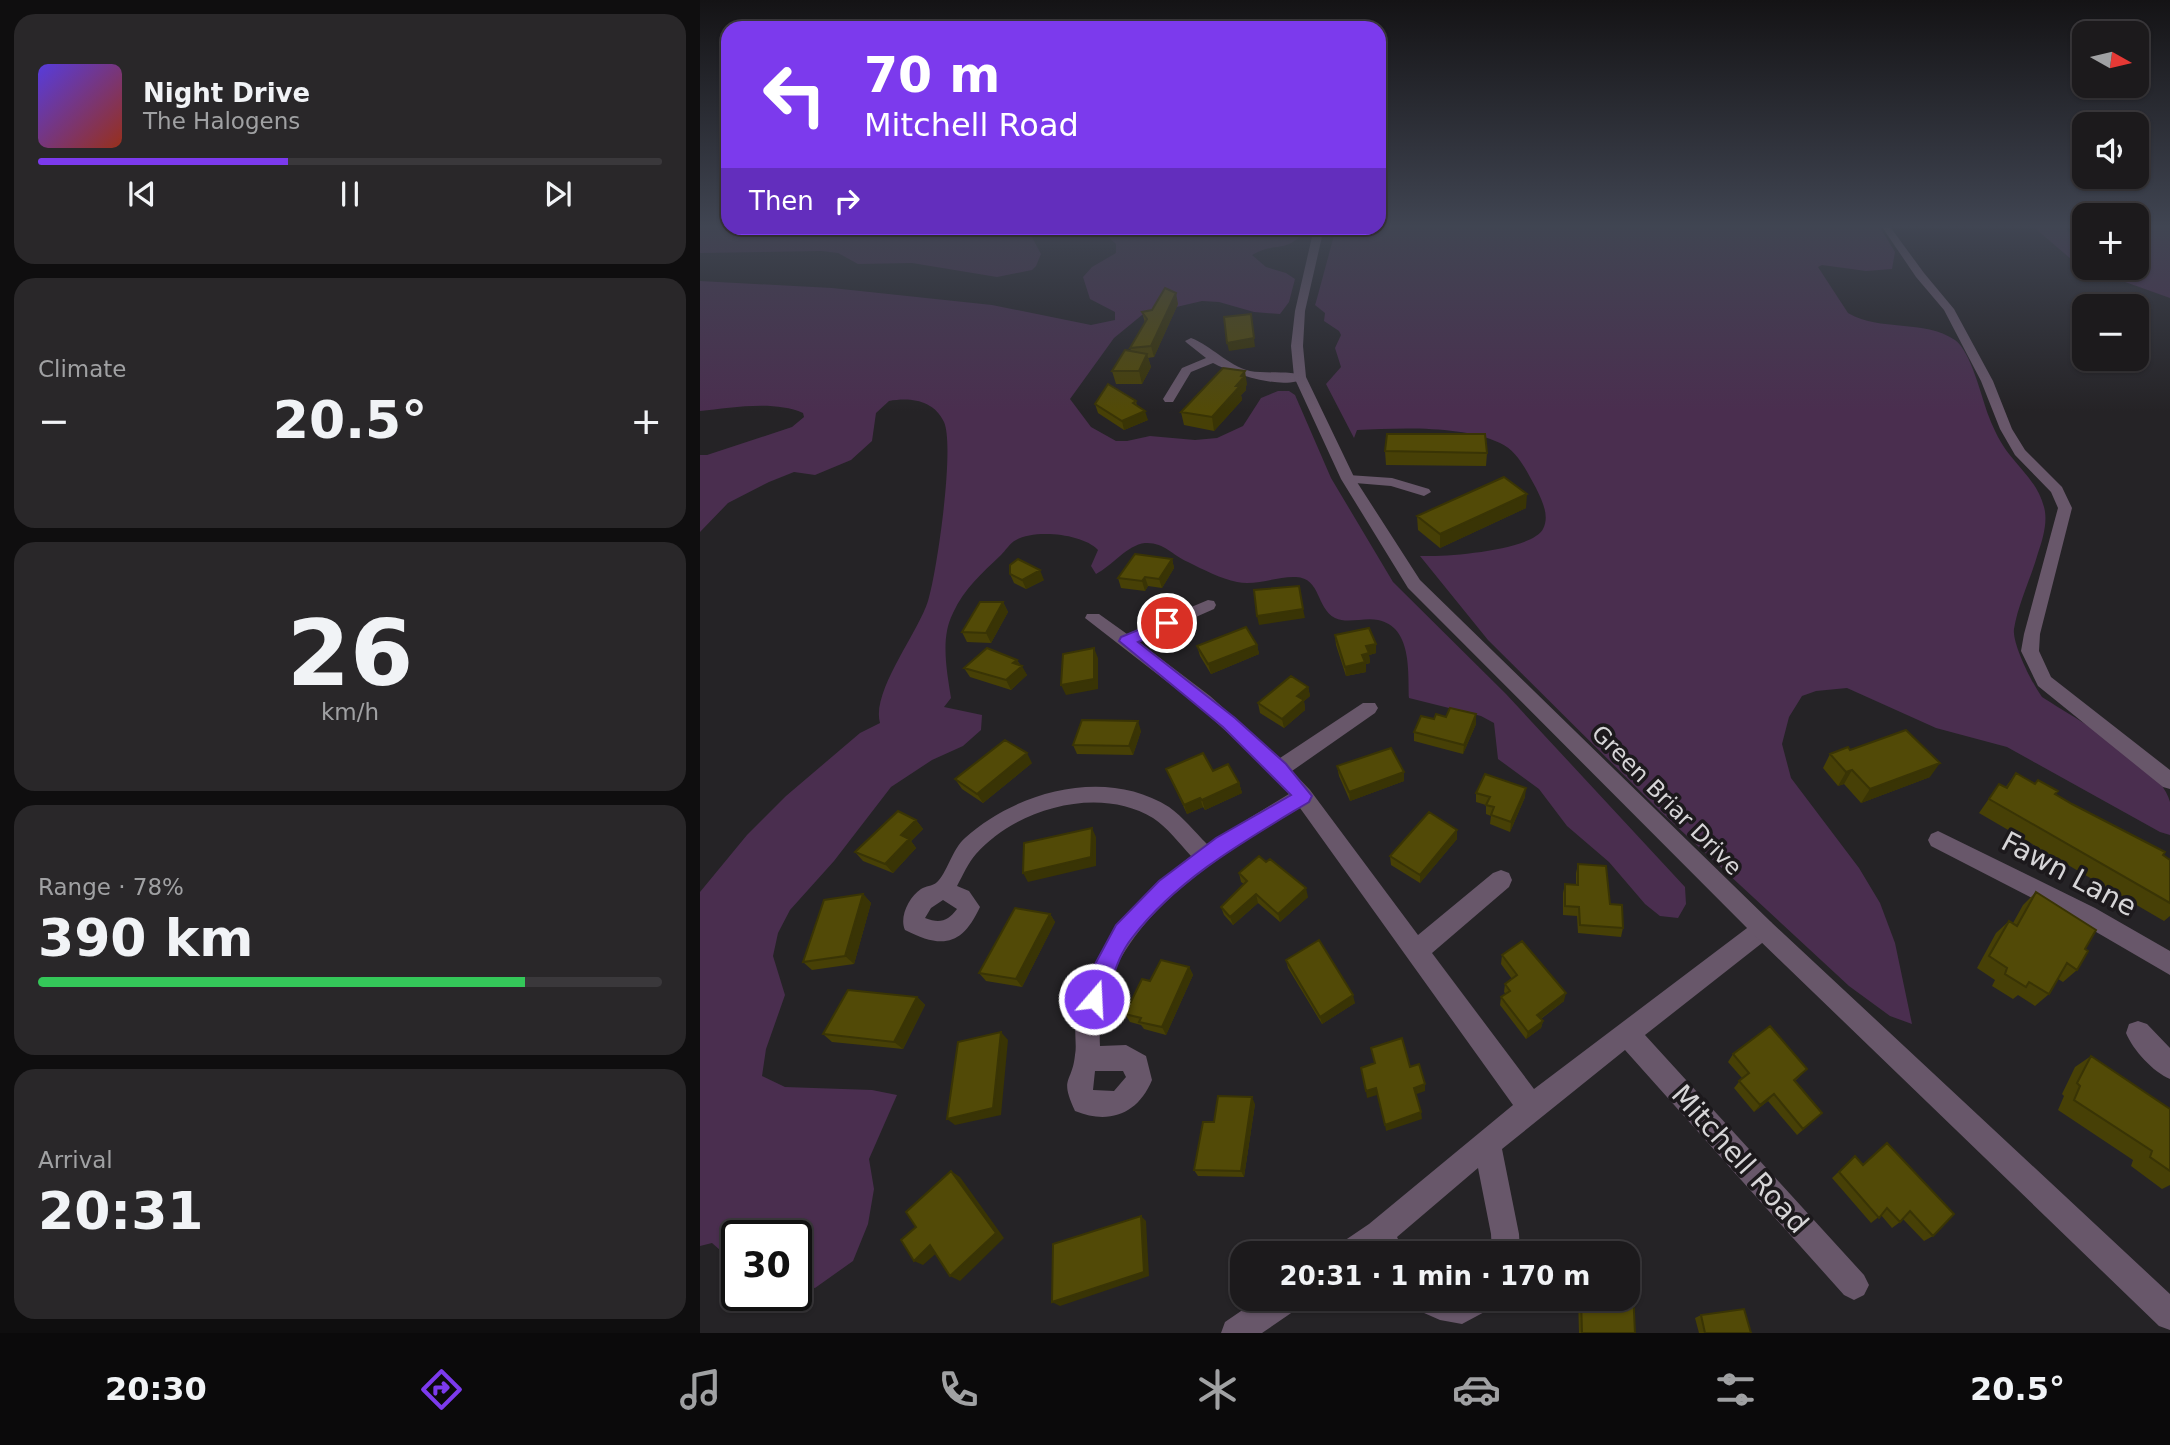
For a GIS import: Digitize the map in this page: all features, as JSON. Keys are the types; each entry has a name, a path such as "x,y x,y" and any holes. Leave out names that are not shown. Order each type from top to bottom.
{"street":[{"name":"Green Briar Drive","path":"1306,286 1297,346 1300,377 1348,479 1414,584 1763,929 2170,1315"},
{"path":"1930,286 1949,309 1987,381 2006,429 2020,452 2057,490 2065,508 2032,634 2030,651 2044,681 2170,781"},
{"path":"1191,341 1213,359 1238,372 1267,379 1300,377"},
{"path":"1169,399 1186,370 1213,359"},
{"path":"1348,479 1392,482 1424,492"},
{"path":"1126,641 1208,605"},
{"path":"1093,618 1229,723 1279,769 1303,796 1531,1107"},
{"path":"1279,769 1369,708"},
{"path":"944,890 971,845 1025,808 1061,797 1092,795 1128,799 1160,813 1206,857"},
{"path":"1088,1059 1088,1022 1091,1010 1101,975 1123,932 1166,887 1223,844 1303,796"},
{"name":"Fawn Lane","path":"1938,840 2087,915 2170,964"},
{"path":"1416,952 1501,880"},
{"path":"1387,1241 1487,1143 1626,1032 1763,929"},
{"name":"Mitchell Road","path":"1626,1032 1854,1285"},
{"path":"2138,1033 2170,1066"},
{"path":"1487,1143 1505,1241"},
{"path":"1236,1333 1267,1311"}],"shaded area":[{"path":"700,286 832,288 992,305 1091,325 1115,320 1115,312 1090,299 1086,286 1293,286 1289,302 1280,314 1254,312 1219,302 1202,301 1142,315 1114,338 1070,399 1091,427 1116,441 1150,436 1195,440 1217,438 1243,426 1261,398 1278,391 1289,391 1295,395 1331,478 1393,582 1506,694 1685,887 1686,904 1678,918 1660,916 1645,904 1609,862 1567,826 1539,789 1498,759 1494,723 1481,716 1409,698 1406,652 1397,631 1389,624 1373,619 1335,618 1324,608 1310,582 1304,579 1289,577 1252,583 1237,582 1212,574 1152,543 1132,548 1096,574 1091,566 1098,550 1082,540 1047,534 1016,540 968,589 957,604 947,633 946,655 951,698 944,707 982,715 981,730 963,746 932,760 891,787 834,861 790,910 778,933 773,956 785,995 766,1049 762,1076 785,1087 872,1090 897,1095 869,1159 874,1189 868,1224 853,1261 812,1288 812,1220 721,1220 721,1251 712,1243 700,1246 700,892 747,835 786,796 860,733 880,723 882,695 923,614 932,586 946,482 947,436 940,415 928,405 913,400 889,401 876,413 872,441 851,460 815,475 794,472 769,482 728,503 700,532 700,455 792,427 804,417 803,413 791,409 765,406 700,411"},
{"path":"1320,286 1831,286 1848,313 1861,319 1930,330 1955,340 1966,354 1995,432 2034,485 2045,512 2042,542 2014,629 2016,644 2024,664 2042,697 2115,744 2151,773 2170,802 2170,835 2160,832 2007,747 1936,728 1847,688 1816,691 1802,696 1789,717 1782,744 1791,778 1859,868 1880,903 1895,943 1912,1024 1890,1016 1849,986 1660,811 1488,640 1420,556 1486,551 1522,543 1535,537 1543,529 1543,503 1512,451 1485,437 1449,430 1392,429 1357,430 1354,438 1326,384 1341,367 1335,348 1341,335 1324,321 1325,313 1315,305"},
{"path":"2137,286 2170,286 2170,298"}],"building":[{"path":"1165,288 1176,293 1151,346 1130,348 1147,319 1142,312 1152,310"},
{"path":"1251,314 1254,338 1227,343 1224,317"},
{"path":"1125,350 1147,354 1139,371 1112,371"},
{"path":"1223,368 1245,371 1241,376 1244,377 1236,386 1240,386 1212,417 1181,412"},
{"path":"1108,384 1136,401 1133,403 1145,411 1122,421 1095,404"},
{"path":"1387,434 1485,434 1487,453 1385,451"},
{"path":"1504,477 1527,494 1440,534 1417,516"},
{"path":"1135,554 1172,559 1159,579 1145,577 1142,581 1118,578"},
{"path":"1018,559 1040,570 1022,580 1010,574 1010,565"},
{"path":"1299,586 1303,609 1257,616 1254,590"},
{"path":"980,602 1003,602 986,633 962,632"},
{"path":"1246,627 1257,645 1208,664 1197,646"},
{"path":"1369,628 1376,644 1366,646 1369,653 1362,655 1365,662 1345,667 1335,635"},
{"path":"987,648 1017,660 1013,663 1022,666 1006,680 964,668"},
{"path":"1094,648 1094,679 1061,685 1063,654"},
{"path":"1291,676 1308,687 1297,696 1304,700 1282,719 1258,703"},
{"path":"1450,708 1476,714 1464,745 1414,732 1421,716 1434,719 1436,714 1446,717"},
{"path":"1082,720 1138,721 1129,746 1073,745"},
{"path":"1906,730 1940,763 1870,789 1852,770 1846,772 1830,754 1848,747 1850,750"},
{"path":"1005,740 1027,753 977,794 955,779"},
{"path":"1391,748 1404,772 1349,792 1337,766"},
{"path":"1203,753 1213,771 1228,764 1239,783 1184,805 1166,769"},
{"path":"2016,773 2035,784 2038,780 2058,791 2055,794 2072,804 2165,852 2163,855 2170,860 2170,903 1989,799 1999,784 2007,788"},
{"path":"1485,774 1526,788 1511,822 1491,815 1494,807 1486,805 1490,797 1476,793"},
{"path":"898,811 916,820 901,835 909,839 885,864 855,852"},
{"path":"1429,812 1457,830 1420,875 1390,856"},
{"path":"1092,828 1091,857 1023,873 1024,843"},
{"path":"1259,856 1266,862 1270,859 1306,888 1278,914 1256,894 1230,917 1221,907 1247,881 1239,873"},
{"path":"1578,864 1606,866 1610,904 1622,905 1623,928 1580,925 1579,907 1565,906 1565,884 1578,885"},
{"path":"2036,892 2096,930 2077,970 2067,963 2049,994 2029,982 2026,987 2005,974 2007,968 1989,956 2009,921 2017,926"},
{"path":"863,894 845,956 803,962 824,900"},
{"path":"1015,908 1050,914 1016,979 979,973"},
{"path":"1319,940 1353,995 1320,1017 1286,960"},
{"path":"1522,941 1566,993 1537,1015 1543,1021 1528,1032 1501,997 1510,991 1505,984 1517,975 1502,955"},
{"path":"1161,960 1189,967 1162,1027 1139,1022 1141,1018 1125,1014 1142,979 1150,981"},
{"path":"848,990 917,997 894,1042 823,1034"},
{"path":"1770,1026 1807,1069 1794,1080 1822,1113 1803,1129 1774,1094 1760,1105 1739,1081 1749,1073 1733,1054"},
{"path":"1001,1032 993,1108 947,1119 958,1042"},
{"path":"1402,1038 1410,1067 1419,1064 1425,1084 1414,1088 1421,1112 1385,1125 1376,1088 1366,1091 1361,1068 1375,1063 1371,1048"},
{"path":"2091,1056 2170,1109 2170,1171 2150,1157 2152,1151 2074,1100 2080,1086 2077,1083"},
{"path":"1218,1096 1252,1097 1241,1171 1194,1170 1203,1122 1214,1122"},
{"path":"1887,1143 1954,1214 1933,1236 1910,1211 1900,1222 1887,1208 1879,1218 1839,1172 1855,1156 1863,1165"},
{"path":"951,1171 996,1233 950,1276 930,1245 914,1261 901,1240 916,1227 906,1212"},
{"path":"1141,1216 1144,1272 1052,1302 1053,1244"},
{"path":"1744,1309 1751,1333 1705,1333 1701,1315"},
{"path":"1581,1311 1634,1311 1635,1333 1582,1333"}],"route":[{"path":"1094,999 1101,975 1123,932 1166,887 1223,844 1303,796 1279,769 1229,723 1126,641 1167,623"}]}
